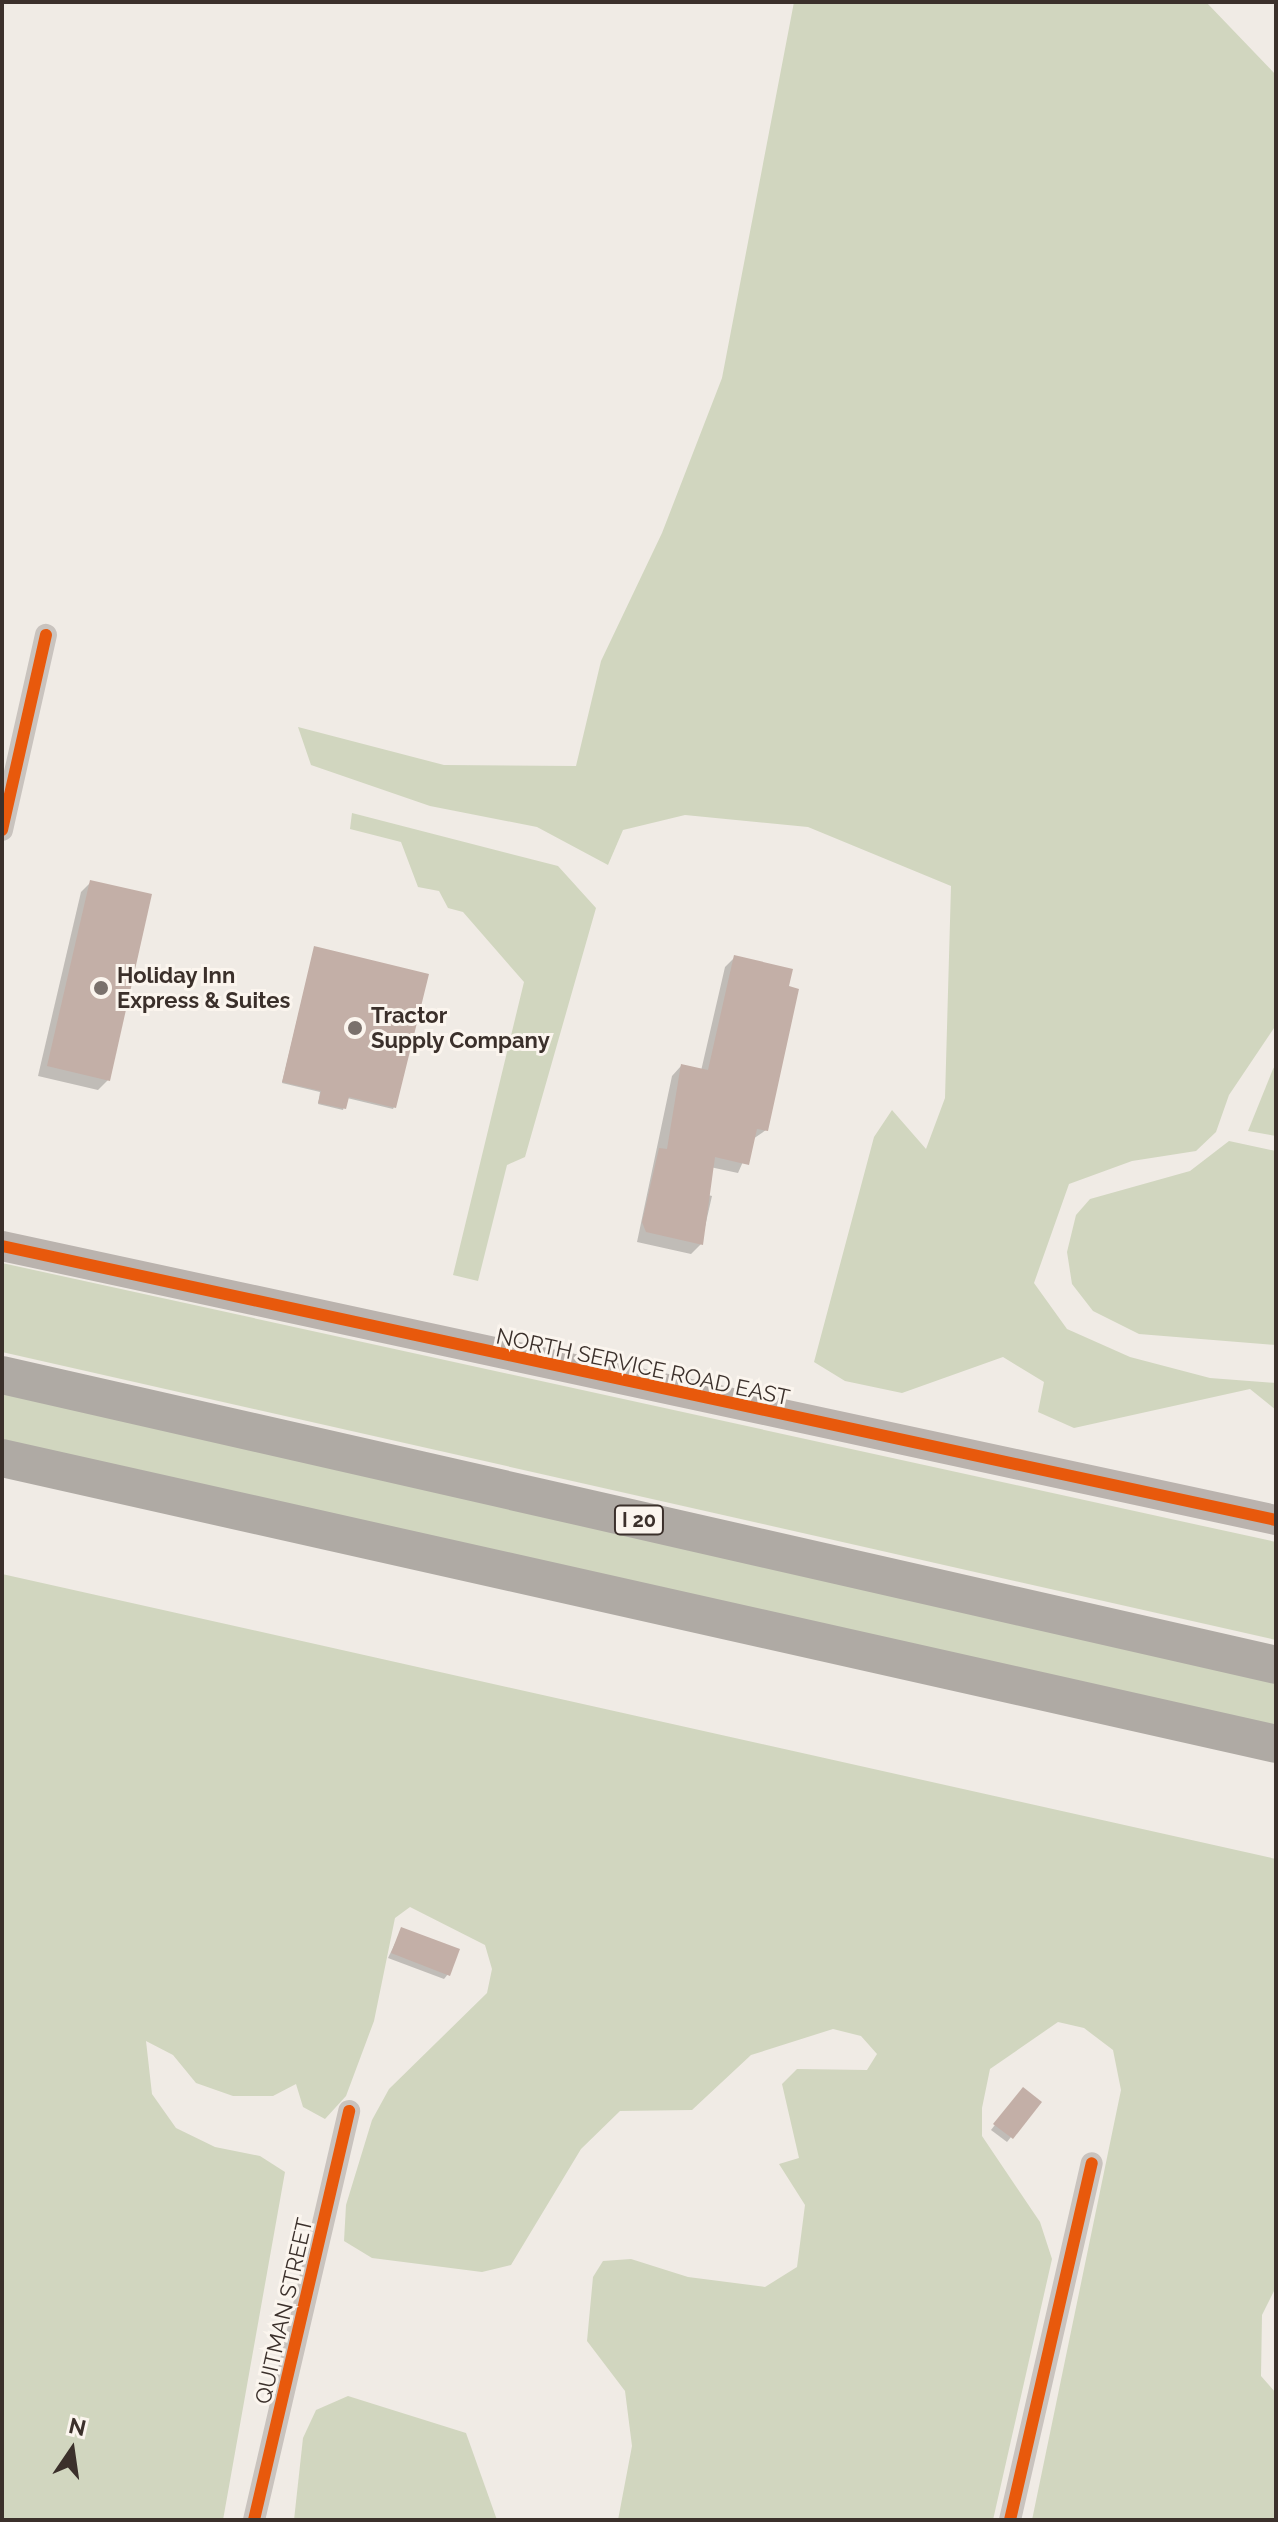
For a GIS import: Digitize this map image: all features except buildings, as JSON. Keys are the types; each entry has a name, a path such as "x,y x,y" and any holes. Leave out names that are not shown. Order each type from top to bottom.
{"highway":[{"name":"I 20","path":"2,1375 1276,1665"},
{"path":"2,1458 1276,1744"}],"street":[{"path":"2,830 46,635"},
{"name":"NORTH SERVICE ROAD EAST","path":"2,1246 1276,1520"},
{"name":"QUITMAN STREET","path":"254,2520 349,2111"},
{"path":"1010,2520 1092,2163"}],"green space":[{"path":"794,2 1206,2 1276,75 1276,1025 1229,1095 1216,1132 1196,1151 1132,1161 1069,1184 1034,1283 1067,1329 1130,1357 1210,1378 1276,1383 1276,1410 1250,1389 1074,1428 1038,1412 1044,1382 1003,1357 902,1393 845,1381 814,1362 874,1137 892,1110 926,1149 945,1098 951,886 808,827 685,815 623,830 608,865 537,827 430,806 311,765 298,727 444,765 576,766 601,661 662,533 722,378"},
{"path":"352,813 558,866 596,908 525,1157 507,1165 478,1281 453,1275 524,982 463,912 448,908 439,891 418,887 401,842 350,829"},
{"path":"1276,1064 1276,1136 1248,1131 1273,1069"},
{"path":"1229,1141 1276,1151 1276,1345 1139,1334 1093,1311 1072,1284 1067,1252 1076,1215 1090,1199 1190,1171"},
{"path":"2,1263 1276,1542 1276,1640 2,1352"},
{"path":"2,1391 1276,1680 1276,1734 2,1445"},
{"path":"2,1574 1276,1859 1276,2287 1262,2315 1261,2376 1276,2393 1276,2520 1032,2520 1121,2090 1113,2050 1084,2028 1058,2022 990,2069 982,2108 982,2136 1040,2222 1052,2259 993,2520 618,2520 632,2446 625,2391 587,2341 593,2277 603,2261 631,2259 688,2277 765,2287 797,2267 805,2205 779,2164 799,2158 782,2084 797,2069 867,2070 877,2054 861,2036 833,2029 751,2055 692,2110 620,2111 581,2149 511,2265 482,2272 372,2258 344,2241 346,2205 372,2120 389,2089 487,1993 492,1969 485,1945 410,1907 395,1918 374,2021 346,2096 325,2119 303,2107 296,2084 273,2096 233,2096 196,2083 173,2055 146,2041 152,2094 176,2128 215,2147 260,2156 285,2172 223,2520 2,2520"},
{"path":"348,2396 466,2433 497,2520 294,2520 303,2438 316,2410"}],"cycle path":[{"path":"2,830 46,635"},
{"path":"2,1246 1276,1520"},
{"path":"254,2520 349,2111"},
{"path":"1010,2520 1092,2163"}],"place":[{"name":"Holiday Inn Express & Suites","path":"101,988"},
{"name":"Tractor Supply Company","path":"355,1028"}]}
